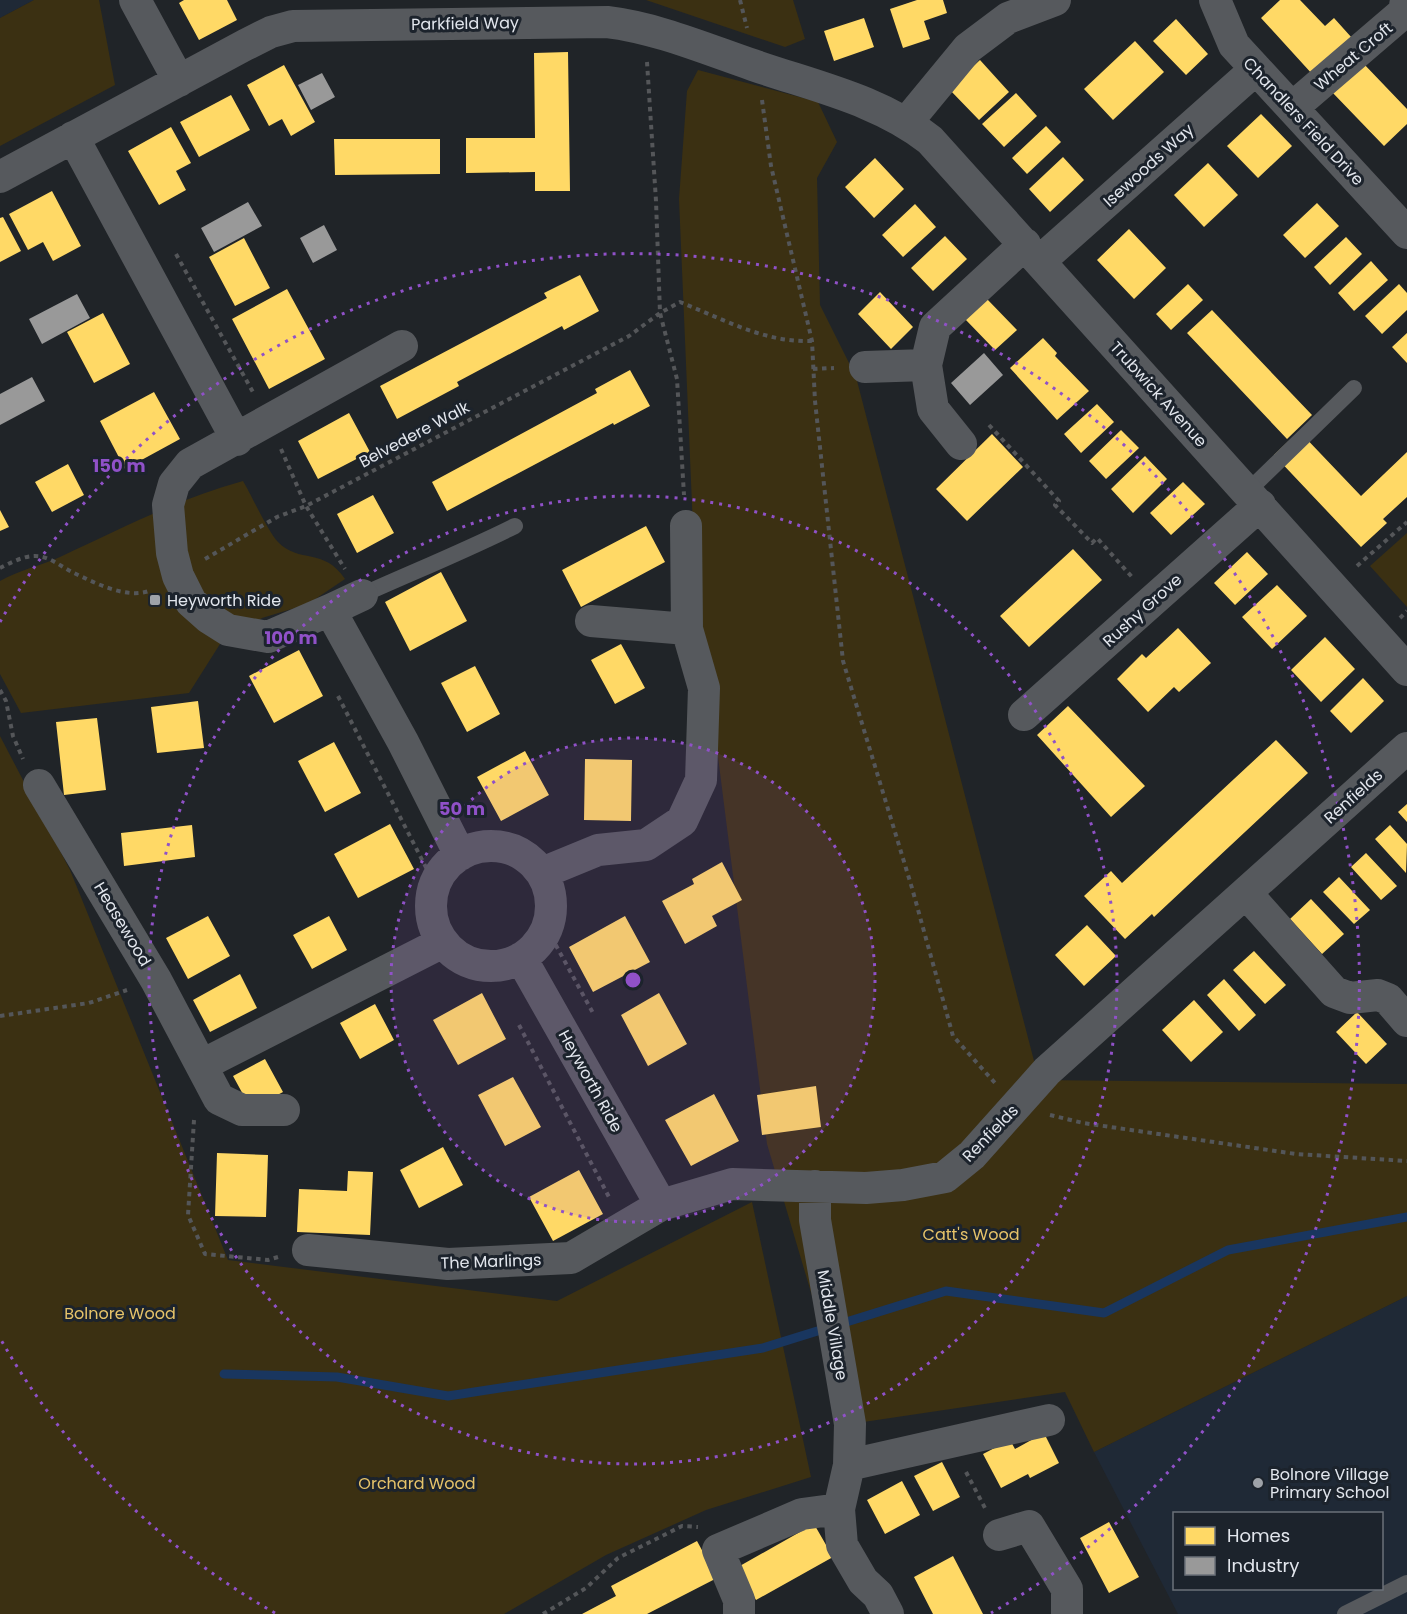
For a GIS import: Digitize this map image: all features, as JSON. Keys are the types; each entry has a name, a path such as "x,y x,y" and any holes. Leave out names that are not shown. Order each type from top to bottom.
{"street":[{"path":"135,0 179,81"},
{"path":"907,122 968,48 1008,18 1055,0"},
{"name":"Chandlers Field Drive","path":"1215,0 1234,45 1407,233"},
{"name":"Wheat Croft","path":"1292,108 1404,12 1406,0"},
{"name":"Parkfield Way","path":"0,177 271,32 293,26 453,12 608,11 647,30 757,67"},
{"name":"Trubwick Avenue","path":"757,67 825,88 907,122 930,140 1334,586 1407,670"},
{"name":"Isewoods Way","path":"926,365 935,327 1032,253 1256,69"},
{"path":"73,137 237,440"},
{"path":"362,595 268,637 228,630 209,618 191,602 178,576 172,553 168,505 174,484 190,465 402,346"},
{"path":"865,367 926,365 933,409 955,437"},
{"name":"Rushy Grove","path":"1024,715 1153,601 1253,498"},
{"path":"542,873 597,850 646,845 682,821 701,780 704,688 687,629 686,526"},
{"path":"330,610 403,742 460,855"},
{"path":"591,621 687,629"},
{"name":"Renfields","path":"660,1204 732,1184 885,1187 945,1177 972,1155 1047,1071 1407,748"},
{"name":"Heasewood","path":"39,784 156,980 219,1099"},
{"path":"495,846 513,850 529,859 542,873 550,890 549,920 536,945 521,958 505,964 488,966 471,962 456,954 443,942 434,924 431,904 435,885 445,867 460,855 477,847 495,846"},
{"path":"1246,893 1334,992 1350,998 1378,994 1388,999 1407,1021"},
{"path":"202,1065 443,942"},
{"name":"Heyworth Ride","path":"521,958 660,1204"},
{"path":"219,1099 242,1110 284,1110"},
{"name":"Middle Village","path":"815,1186 815,1220 850,1424 849,1465 839,1509 843,1545 863,1581 878,1594 888,1614"},
{"name":"The Marlings","path":"308,1250 448,1264 571,1258 660,1204"},
{"path":"849,1465 1049,1420"},
{"path":"739,1614 739,1600 718,1550 802,1514 839,1509"},
{"path":"999,1535 1029,1526 1067,1589 1067,1614"}],"lane":[{"path":"1253,498 1354,388"},
{"path":"362,595 427,566 450,559 515,526"},
{"path":"1345,1614 1407,1583"}],"path":[{"path":"740,0 757,67 771,166 812,340 815,401 843,661 912,888 953,1036 1016,1107 1083,1123 1296,1154 1407,1161"},
{"path":"647,30 660,313 677,379 686,526"},
{"path":"172,246 269,421 306,506 362,595"},
{"name":"Belvedere Walk","path":"0,568 15,560 35,556 53,561 73,573 118,591 139,594 178,576 277,517 306,506 629,336 660,313 680,302 743,328 788,342 812,340"},
{"path":"955,437 990,425 1059,501 1055,505 1092,543 1097,538 1153,601"},
{"path":"1334,586 1407,522"},
{"path":"333,687 435,885"},
{"path":"0,690 6,701 13,736 30,773 39,784"},
{"path":"0,1016 89,1003 156,980"},
{"path":"515,1018 624,1227"},
{"path":"219,1099 194,1116 188,1215 206,1254 268,1260 308,1250"},
{"path":"950,1443 999,1535"},
{"path":"543,1614 586,1588 618,1558 682,1526 706,1528 718,1550"}],"shaded area":[{"path":"0,0 34,0 0,18"},
{"name":"Bolnore Village Primary School","path":"1407,1296 1407,1614 1178,1614 1094,1452"}],"green space":[{"path":"34,0 99,0 115,85 0,146 0,18"},
{"path":"646,0 793,0 805,39 785,47"},
{"name":"Catt's Wood","path":"698,70 818,102 837,142 817,178 820,305 856,377 1039,1080 1407,1084 1407,1296 1094,1452 1065,1392 850,1424 767,1144 695,575 679,199 687,91"},
{"path":"243,481 278,542 294,553 329,563 345,579 308,604 262,618 220,644 189,693 21,713 0,674 0,581 60,557 173,505"},
{"path":"1407,533 1407,607 1370,566"},
{"path":"0,736 70,870 228,1260 557,1301 752,1202 811,1477 706,1510 606,1555 504,1614 0,1614"}],"building: Homes":[{"path":"184,0 227,0 237,20 199,40 179,3"},
{"path":"917,0 943,0 947,13 924,21 930,39 903,48 890,9"},
{"path":"1280,0 1300,0 1325,26 1334,18 1352,38 1313,75 1261,18"},
{"path":"864,18 874,47 834,61 824,31"},
{"path":"1176,19 1208,54 1186,75 1153,41"},
{"path":"1135,41 1164,72 1113,120 1084,89"},
{"path":"568,52 570,191 535,191 535,172 466,173 466,138 535,138 534,53"},
{"path":"980,60 1009,92 979,120 949,89"},
{"path":"1362,62 1407,109 1407,124 1384,146 1331,91"},
{"path":"284,65 315,122 291,136 282,119 269,126 247,85"},
{"path":"1016,93 1037,116 1004,147 982,124"},
{"path":"231,95 250,130 199,157 180,122"},
{"path":"1261,114 1292,146 1258,178 1227,146"},
{"path":"1046,126 1061,142 1027,174 1012,158"},
{"path":"171,127 191,163 176,171 186,190 159,205 128,151"},
{"path":"334,139 440,139 440,174 335,175"},
{"path":"1063,157 1084,180 1050,212 1029,189"},
{"path":"875,158 904,189 874,218 845,187"},
{"path":"1208,163 1238,195 1204,227 1174,195"},
{"path":"52,191 81,246 53,261 43,242 28,250 9,214"},
{"path":"1317,203 1339,226 1305,258 1283,235"},
{"path":"915,204 936,227 903,257 882,235"},
{"path":"3,217 21,251 0,262 0,218"},
{"path":"1129,229 1166,268 1134,299 1097,260"},
{"path":"945,236 967,259 933,291 911,268"},
{"path":"1346,237 1362,254 1330,285 1314,267"},
{"path":"244,238 270,288 235,306 209,257"},
{"path":"1371,261 1388,280 1354,311 1338,293"},
{"path":"580,275 599,311 564,330 562,326 457,382 459,386 397,419 380,386 547,298 544,293"},
{"path":"1188,284 1203,300 1171,330 1156,314"},
{"path":"1399,284 1407,293 1407,310 1382,334 1365,316"},
{"path":"287,289 325,359 269,389 232,319"},
{"path":"880,292 913,327 891,349 858,314"},
{"path":"986,298 1017,330 995,350 964,318"},
{"path":"1212,310 1312,415 1287,439 1187,333"},
{"path":"103,313 130,364 94,383 67,332"},
{"path":"1407,333 1407,363 1392,347"},
{"path":"1043,338 1057,353 1055,356 1089,391 1057,420 1010,368"},
{"path":"630,370 650,406 614,425 613,423 447,511 432,482 597,393 595,389"},
{"path":"154,392 180,439 125,469 100,421"},
{"path":"1097,404 1114,422 1081,453 1064,434"},
{"path":"349,413 370,452 318,479 298,441"},
{"path":"1121,430 1139,448 1106,479 1089,461"},
{"path":"1299,431 1361,496 1407,452 1407,497 1383,519 1387,523 1361,547 1274,455"},
{"path":"992,434 1023,467 967,521 936,489"},
{"path":"1145,456 1167,479 1133,513 1111,489"},
{"path":"68,464 84,495 52,512 35,482"},
{"path":"1183,482 1205,504 1171,535 1150,513"},
{"path":"373,495 394,533 357,553 337,514"},
{"path":"0,510 9,527 0,531"},
{"path":"646,526 665,562 581,607 562,570"},
{"path":"1073,549 1102,580 1029,647 1000,616"},
{"path":"1247,552 1268,574 1235,605 1214,583"},
{"path":"441,572 467,621 410,651 385,602"},
{"path":"1277,585 1307,616 1272,649 1242,617"},
{"path":"1178,628 1211,663 1179,692 1174,687 1148,712 1117,679 1142,654 1146,658"},
{"path":"1325,637 1355,669 1321,702 1291,670"},
{"path":"621,644 645,688 615,704 591,660"},
{"path":"299,650 323,696 274,723 249,676"},
{"path":"475,666 500,714 467,732 441,683"},
{"path":"1363,678 1384,701 1351,733 1330,711"},
{"path":"198,701 204,748 157,753 151,707"},
{"path":"1068,706 1145,786 1111,817 1037,735"},
{"path":"97,718 106,790 64,795 56,722"},
{"path":"1276,740 1308,773 1154,917 1152,914 1125,939 1084,896 1111,871 1122,883"},
{"path":"334,742 361,793 325,812 298,761"},
{"path":"525,751 549,795 501,821 477,777"},
{"path":"585,759 632,760 631,821 584,820"},
{"path":"1407,804 1407,822 1398,812"},
{"path":"390,824 414,869 358,898 334,854"},
{"path":"192,825 195,857 124,866 121,833"},
{"path":"1390,825 1407,844 1406,873 1375,839"},
{"path":"1366,853 1397,886 1381,900 1351,867"},
{"path":"722,862 742,900 712,916 717,926 685,944 662,901 694,884 692,879"},
{"path":"1339,877 1370,910 1354,924 1323,892"},
{"path":"1311,899 1344,934 1322,954 1290,919"},
{"path":"208,916 230,956 188,979 166,938"},
{"path":"329,916 347,950 312,969 293,935"},
{"path":"625,916 650,962 593,992 569,947"},
{"path":"1087,925 1116,956 1084,986 1055,955"},
{"path":"1254,951 1286,985 1265,1004 1233,970"},
{"path":"240,974 257,1008 210,1032 193,1000"},
{"path":"1224,979 1256,1015 1239,1031 1207,995"},
{"path":"482,993 506,1039 458,1065 433,1020"},
{"path":"659,993 687,1044 648,1066 621,1015"},
{"path":"1194,1000 1223,1032 1191,1062 1162,1030"},
{"path":"375,1004 394,1040 360,1059 340,1023"},
{"path":"1357,1012 1387,1044 1366,1064 1336,1032"},
{"path":"265,1059 283,1092 251,1109 233,1076"},
{"path":"513,1077 541,1127 505,1146 478,1095"},
{"path":"816,1086 821,1127 762,1135 757,1095"},
{"path":"714,1094 739,1141 691,1166 665,1120"},
{"path":"443,1147 463,1185 419,1208 400,1170"},
{"path":"217,1153 268,1155 266,1217 215,1216"},
{"path":"579,1170 603,1214 553,1241 529,1197"},
{"path":"348,1171 373,1172 370,1235 297,1232 299,1189 347,1191"},
{"path":"1044,1433 1059,1463 1030,1478 1028,1474 1001,1488 983,1454 1010,1440 1015,1449"},
{"path":"942,1462 960,1497 933,1511 914,1476"},
{"path":"902,1481 920,1515 885,1534 867,1500"},
{"path":"1109,1522 1139,1577 1109,1593 1080,1538"},
{"path":"814,1524 833,1557 756,1600 738,1567"},
{"path":"697,1541 717,1578 647,1614 582,1614 616,1596 611,1586"},
{"path":"953,1556 983,1614 933,1614 914,1577"}],"building: Industry":[{"path":"322,73 335,97 311,110 298,85"},
{"path":"248,202 262,226 214,252 201,228"},
{"path":"324,225 337,250 313,263 300,238"},
{"path":"77,294 90,318 42,344 29,319"},
{"path":"984,353 1003,375 970,405 951,383"},
{"path":"32,377 45,401 0,425 0,394"}],"waterway":[{"path":"224,1374 337,1377 448,1396 763,1348 946,1291 1104,1313 1228,1250 1407,1217"}],"place":[{"name":"Heyworth Ride","path":"155,600"},
{"name":"Bolnore Village Primary School","path":"1258,1483"}],"park label":[{"name":"Bolnore Wood","path":"120,1313"},
{"name":"Orchard Wood","path":"417,1483"}]}
